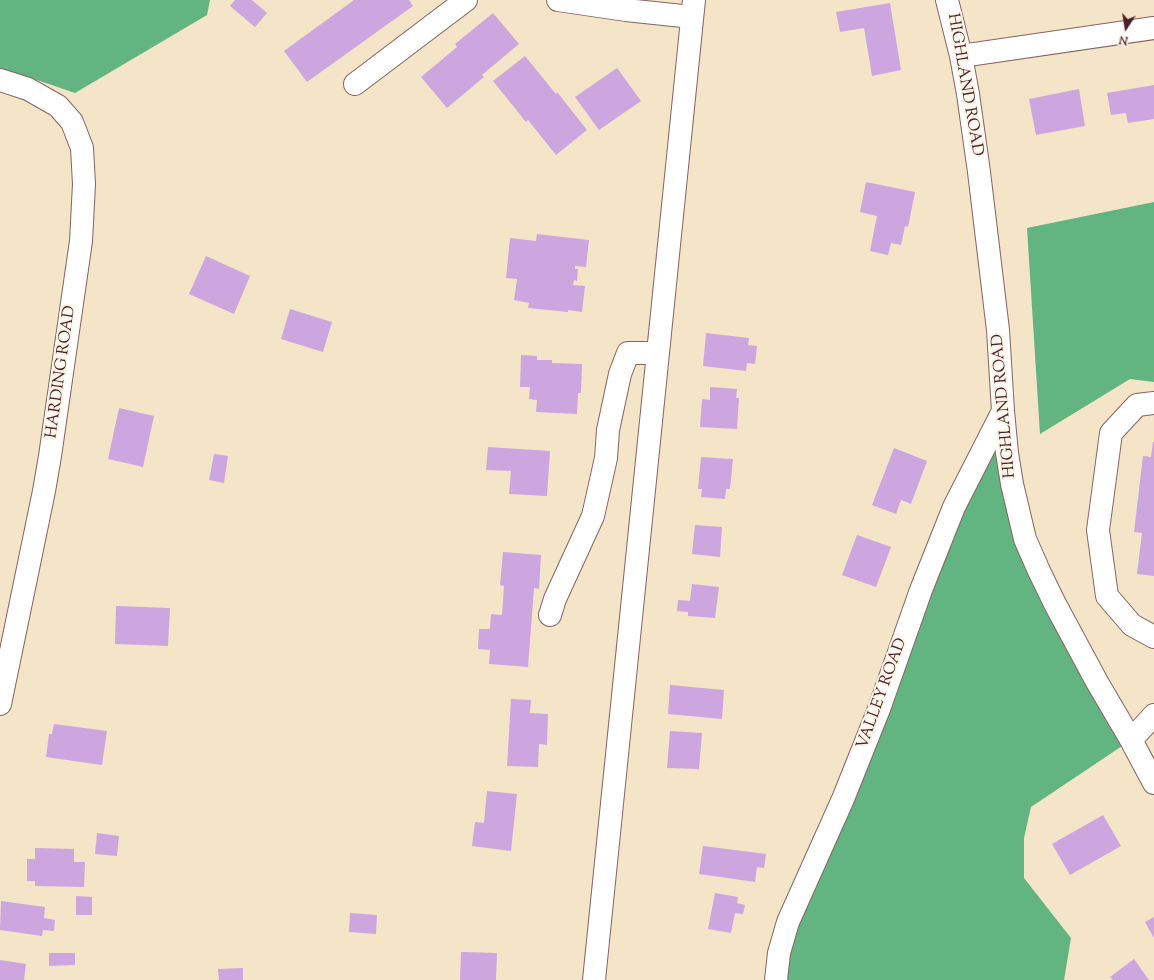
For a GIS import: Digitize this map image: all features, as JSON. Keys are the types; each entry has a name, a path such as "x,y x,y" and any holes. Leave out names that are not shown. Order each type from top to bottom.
{"street":[{"path":"355,84 466,0"},
{"path":"558,0 626,10 693,8 594,980"},
{"name":"HIGHLAND ROAD","path":"947,0 961,56 979,172 997,322 1003,411 1012,484 1025,539 1054,604 1154,783"},
{"path":"961,56 1154,28"},
{"name":"HARDING ROAD","path":"0,80 28,90 58,106 72,122 82,148 84,184 81,241 50,456 0,704"},
{"path":"550,615 555,599 593,516 606,458 608,430 620,374 628,353 658,353"},
{"path":"1154,403 1136,405 1111,433 1098,530 1108,596 1132,625 1154,637"},
{"name":"VALLEY ROAD","path":"776,980 779,953 788,922 843,799 879,709 921,590 954,507 1003,411"},
{"path":"1131,740 1154,715"}],"green space":[{"path":"0,0 210,0 207,15 75,93 31,78 0,70"},
{"path":"1154,202 1154,382 1130,379 1040,434 1027,228"},
{"path":"1003,411 1019,514 1131,740 1031,807 1024,838 1024,878 1071,938 1064,980 776,980"}],"building":[{"path":"235,0 252,0 267,13 255,27 230,6"},
{"path":"354,0 409,0 413,6 307,82 284,51"},
{"path":"890,3 901,70 872,76 864,28 840,32 836,12"},
{"path":"493,13 519,44 482,75 484,77 447,108 421,77 457,47 455,44"},
{"path":"525,56 556,94 557,92 587,130 556,155 528,120 526,122 493,81"},
{"path":"617,68 641,101 599,130 575,97"},
{"path":"1154,85 1154,119 1128,123 1126,113 1111,115 1107,93"},
{"path":"1079,89 1085,126 1036,135 1029,99"},
{"path":"866,182 915,192 908,227 905,226 901,245 891,243 888,255 870,251 877,216 860,212"},
{"path":"537,234 589,240 586,267 575,266 575,269 578,269 577,281 574,280 573,285 585,286 582,312 528,308 529,303 514,300 517,279 506,278 510,238 536,241"},
{"path":"206,256 250,276 234,314 189,294"},
{"path":"290,309 332,322 323,352 281,339"},
{"path":"706,333 749,338 748,345 757,346 755,364 747,363 746,371 703,366"},
{"path":"521,355 537,356 537,360 552,360 552,363 582,364 581,393 578,393 577,414 536,412 537,400 529,399 530,387 520,387"},
{"path":"710,387 737,389 736,398 739,398 737,429 700,427 702,399 710,400"},
{"path":"119,408 154,416 143,467 108,459"},
{"path":"1153,442 1154,576 1137,574 1142,533 1134,532 1143,456 1151,457"},
{"path":"488,447 550,451 547,496 509,494 511,471 486,470"},
{"path":"894,448 927,461 911,504 901,500 896,514 872,505"},
{"path":"214,454 228,456 224,483 209,480"},
{"path":"701,457 733,459 730,489 726,489 725,499 701,497 702,489 698,489"},
{"path":"695,525 722,527 720,557 692,554"},
{"path":"857,535 891,547 876,587 842,575"},
{"path":"503,552 541,555 539,589 534,588 528,667 489,664 490,650 478,649 479,629 490,629 491,614 502,615 504,586 500,585"},
{"path":"692,584 719,587 715,618 688,616 688,612 677,611 678,600 690,601"},
{"path":"116,606 170,608 168,646 115,644"},
{"path":"670,685 724,690 722,719 668,714"},
{"path":"511,699 531,700 530,713 548,714 547,745 539,744 538,767 507,766"},
{"path":"54,724 107,731 102,765 46,757 49,734 52,734"},
{"path":"670,731 702,733 699,769 667,768"},
{"path":"487,791 517,794 511,851 472,846 475,822 484,823"},
{"path":"1103,815 1121,846 1070,875 1052,844"},
{"path":"97,833 119,836 117,856 95,854"},
{"path":"703,846 766,854 764,868 757,867 755,882 699,874"},
{"path":"35,848 74,849 74,862 85,862 84,887 35,886 35,881 27,881 27,859 35,859"},
{"path":"715,893 738,897 737,903 745,905 743,914 735,913 731,933 708,929"},
{"path":"76,896 92,897 92,915 76,915"},
{"path":"1,901 45,907 44,918 55,920 54,931 43,930 42,936 0,930"},
{"path":"350,913 377,915 376,934 349,932"},
{"path":"1154,917 1154,938 1145,922"},
{"path":"461,952 497,953 496,980 460,980"},
{"path":"49,953 75,953 75,965 49,966"},
{"path":"1134,959 1149,980 1113,980 1110,977"},
{"path":"0,960 26,964 24,980 0,980"},
{"path":"243,968 243,980 219,980 218,969"}]}
